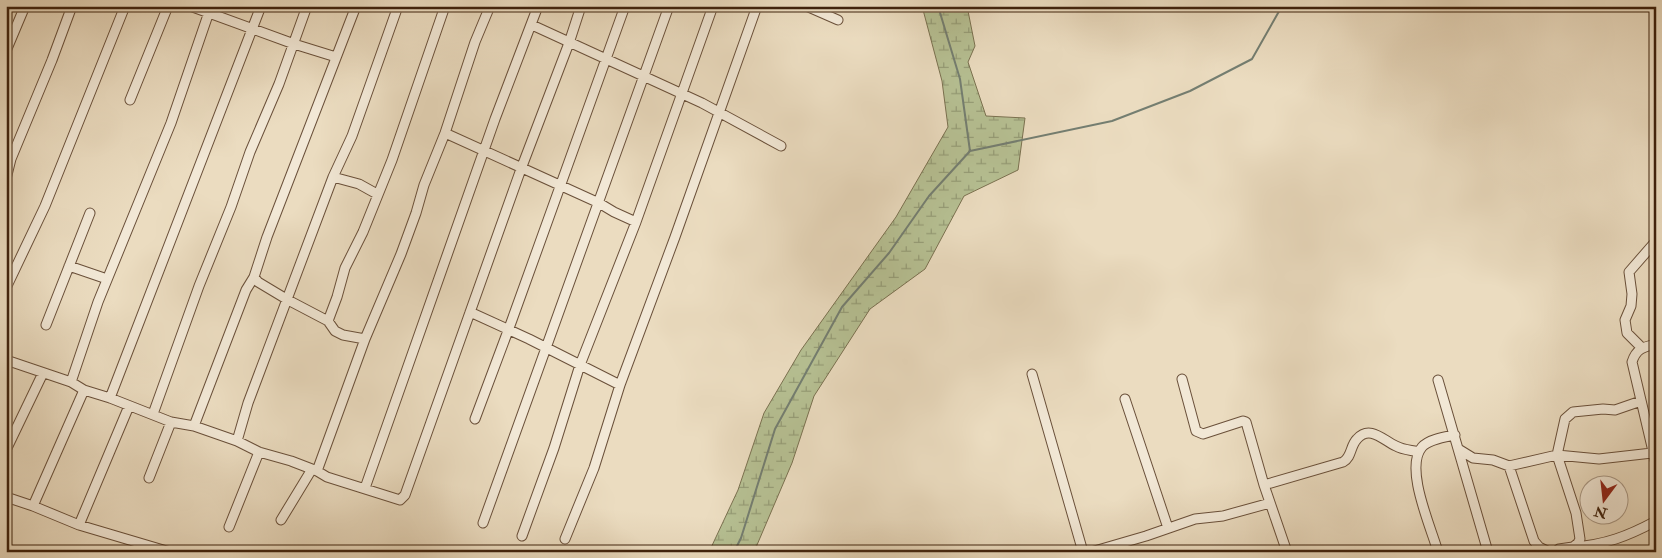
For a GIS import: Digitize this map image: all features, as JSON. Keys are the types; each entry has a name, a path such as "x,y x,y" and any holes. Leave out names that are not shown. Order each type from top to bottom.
{"street":[{"path":"6,51 25,6"},
{"path":"6,179 11,159 72,6"},
{"path":"6,288 45,206 125,6"},
{"path":"130,100 168,6"},
{"path":"190,6 294,44 336,57"},
{"path":"110,398 261,6"},
{"path":"153,414 199,286 294,44 307,6"},
{"path":"194,426 246,290 254,277 267,237 356,6"},
{"path":"236,441 248,403 333,177 352,136 398,6"},
{"path":"328,321 338,297 345,268 367,223 400,138 445,6"},
{"path":"281,520 314,470 365,339 401,254 424,185 445,134 467,64 490,6"},
{"path":"365,488 484,150 538,6"},
{"path":"6,360 71,382 84,390 171,422 194,426 236,441 259,452 314,470 327,477 400,500 405,495 581,6"},
{"path":"475,419 625,6"},
{"path":"483,523 669,6"},
{"path":"522,536 554,448 580,365 636,222 713,6"},
{"path":"564,539 594,468 620,384 757,6"},
{"path":"806,6 838,20"},
{"path":"71,382 107,280 171,123 209,12"},
{"path":"532,25 720,112 781,146"},
{"path":"445,134 484,150 636,222"},
{"path":"333,177 354,182 377,194"},
{"path":"46,325 90,213"},
{"path":"1642,348 1628,332 1626,320 1631,306 1632,294 1629,272 1656,241"},
{"path":"69,266 107,280"},
{"path":"254,277 258,282 288,300 328,321 336,331 343,335 365,339"},
{"path":"470,312 620,384"},
{"path":"1656,344 1637,351 1632,362 1656,464"},
{"path":"6,450 43,373"},
{"path":"1032,374 1083,552"},
{"path":"1182,379 1196,431 1203,434 1243,421 1246,422 1264,485 1287,552"},
{"path":"1438,380 1460,450 1488,552"},
{"path":"33,506 84,390"},
{"path":"1125,399 1168,528"},
{"path":"1573,547 1579,541 1576,514 1557,455 1565,419 1568,415 1582,410 1615,410 1641,401"},
{"path":"80,525 129,406"},
{"path":"148,478 171,422"},
{"path":"1264,485 1347,460 1356,440 1363,435 1374,434 1396,447 1419,452"},
{"path":"1438,552 1417,490 1416,460 1419,452 1427,443 1455,435"},
{"path":"1460,450 1468,456 1493,460 1509,466 1557,455 1599,459 1654,452"},
{"path":"229,527 259,452"},
{"path":"1466,475 1473,464 1480,459"},
{"path":"1509,466 1534,541 1538,547 1548,552"},
{"path":"6,497 80,525 170,552"},
{"path":"1091,552 1104,550 1195,519 1223,516 1270,503"},
{"path":"1554,552 1559,549 1599,544 1614,540 1656,521"}],"green space":[{"path":"922,6 967,6 975,46 968,62 986,116 1025,118 1018,170 964,196 925,269 870,309 814,396 792,463 754,552 709,552 738,490 764,413 801,350 896,217 948,127 942,81"}],"waterway":[{"path":"734,552 741,538 775,429 842,307 889,253 929,196 970,151 960,79 938,6"},
{"path":"970,151 1112,121 1190,91 1252,59 1282,6"}]}
